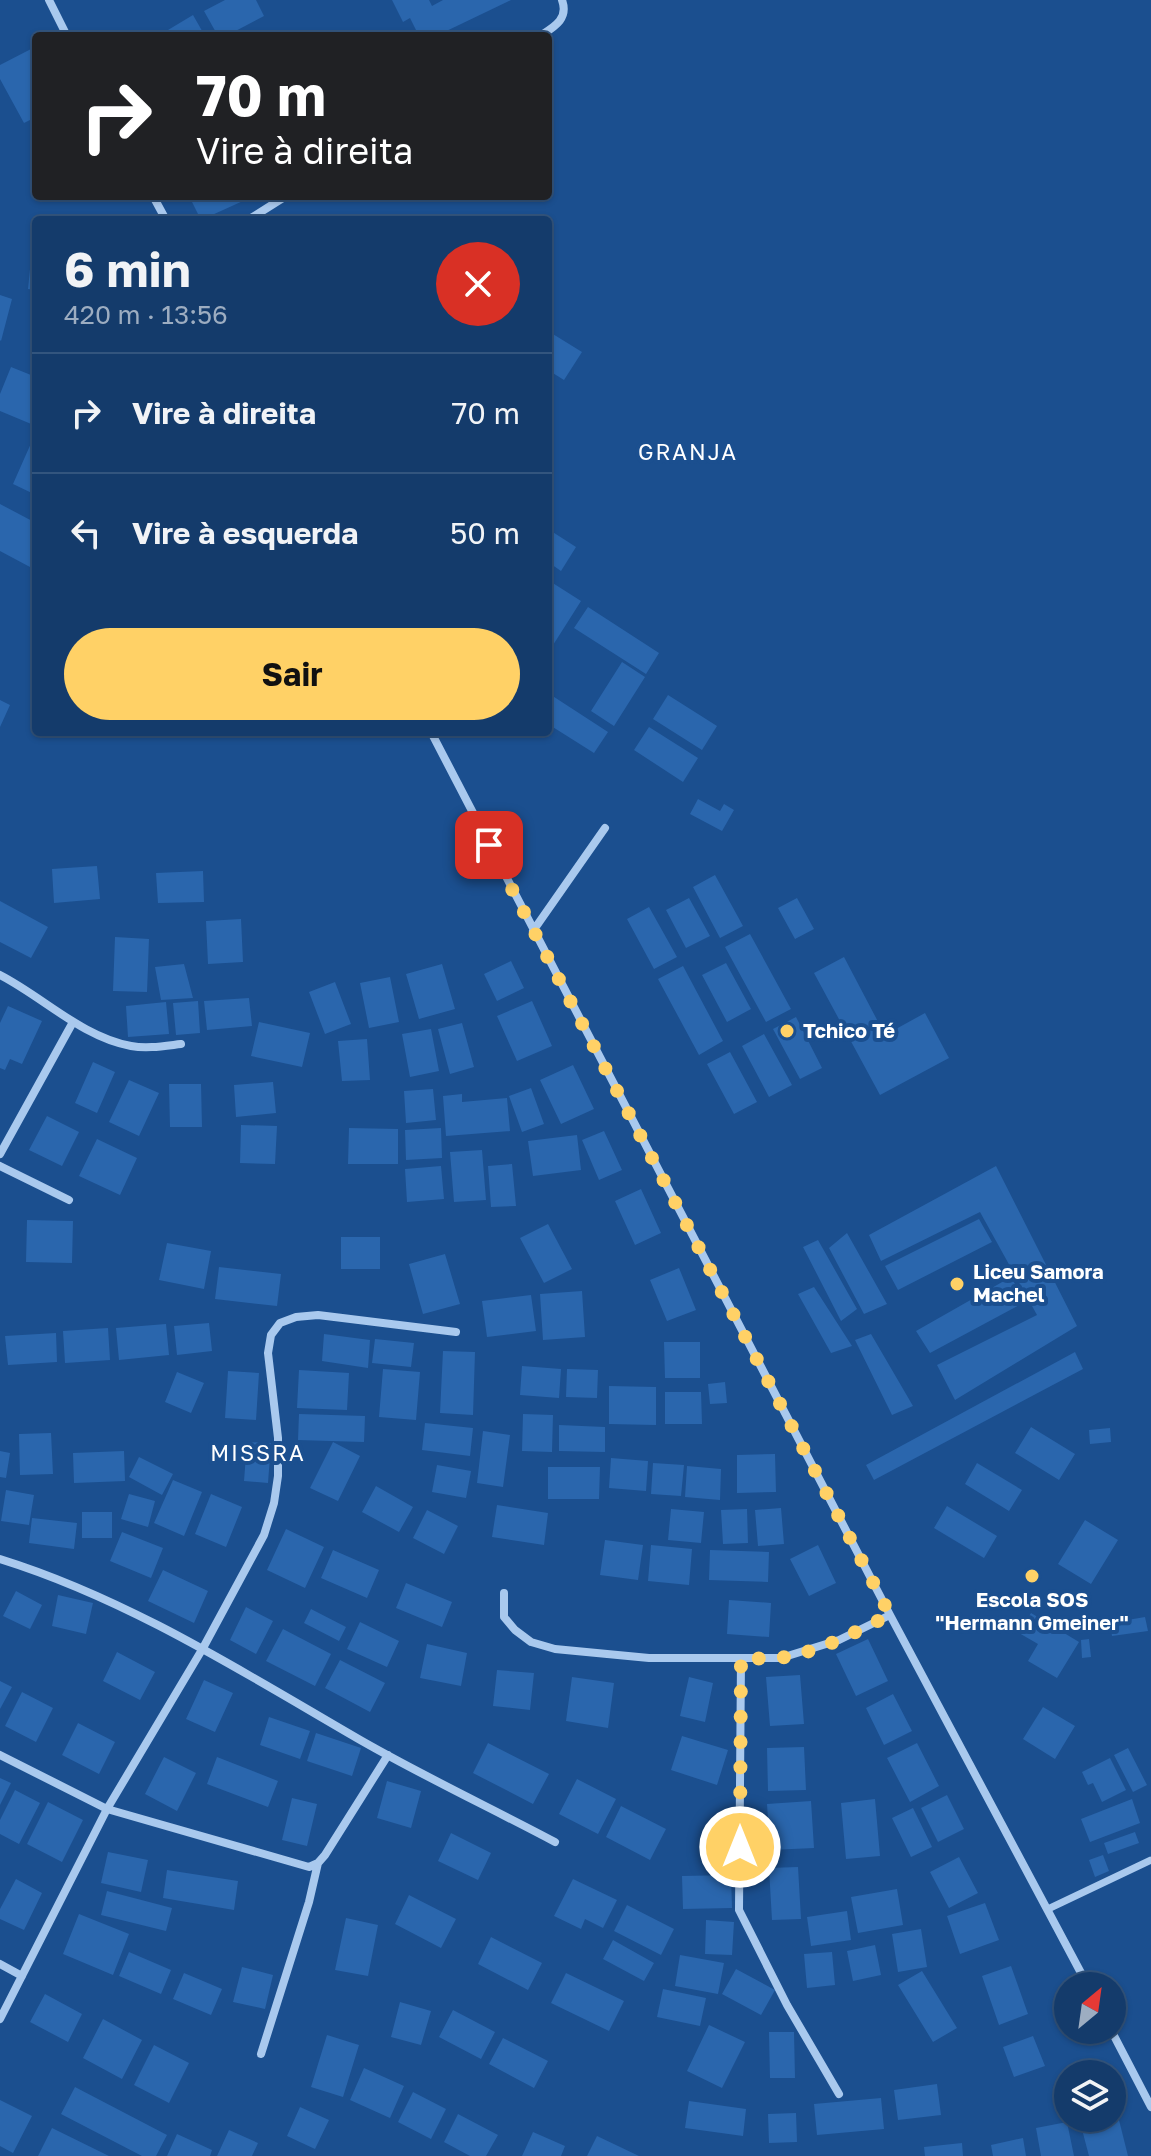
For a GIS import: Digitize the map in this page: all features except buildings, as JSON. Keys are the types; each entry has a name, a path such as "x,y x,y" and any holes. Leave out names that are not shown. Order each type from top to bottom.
{"street":[{"path":"49,0 65,32"},
{"path":"546,32 562,20 565,8 562,0"},
{"path":"254,216 280,200"},
{"path":"433,736 890,1615 1081,1972"},
{"path":"533,931 605,828"},
{"path":"0,975 26,988 73,1022 114,1041 133,1046 181,1044"},
{"path":"0,1154 73,1022"},
{"path":"0,1166 69,1200"},
{"path":"0,2019 107,1809 203,1648 264,1535 278,1476 278,1438 268,1353 271,1335 280,1323 296,1317 318,1315 456,1332"},
{"path":"0,1559 92,1596 203,1648 388,1755 555,1842"},
{"path":"504,1593 504,1617 531,1642 555,1649 649,1658 781,1658 839,1640 890,1615"},
{"path":"741,1659 739,1910 787,2005 839,2094"},
{"path":"0,1755 107,1809 309,1867 318,1863"},
{"path":"261,2054 309,1902 318,1863 388,1755"},
{"path":"1048,1909 1151,1860"},
{"path":"0,1964 22,1976"},
{"path":"1118,2044 1151,2107"}],"place":[{"name":"Tchico Té","path":"787,1031"},
{"name":"Liceu Samora Machel","path":"957,1284"},
{"name":"Escola SOS \"Hermann Gmeiner\"","path":"1032,1576"}],"district":[{"name":"GRANJA","path":"688,452"},
{"name":"MISSRA","path":"258,1453"}],"route":[{"path":"489,845 890,1615 811,1650 781,1658 741,1659 740,1847"}]}
